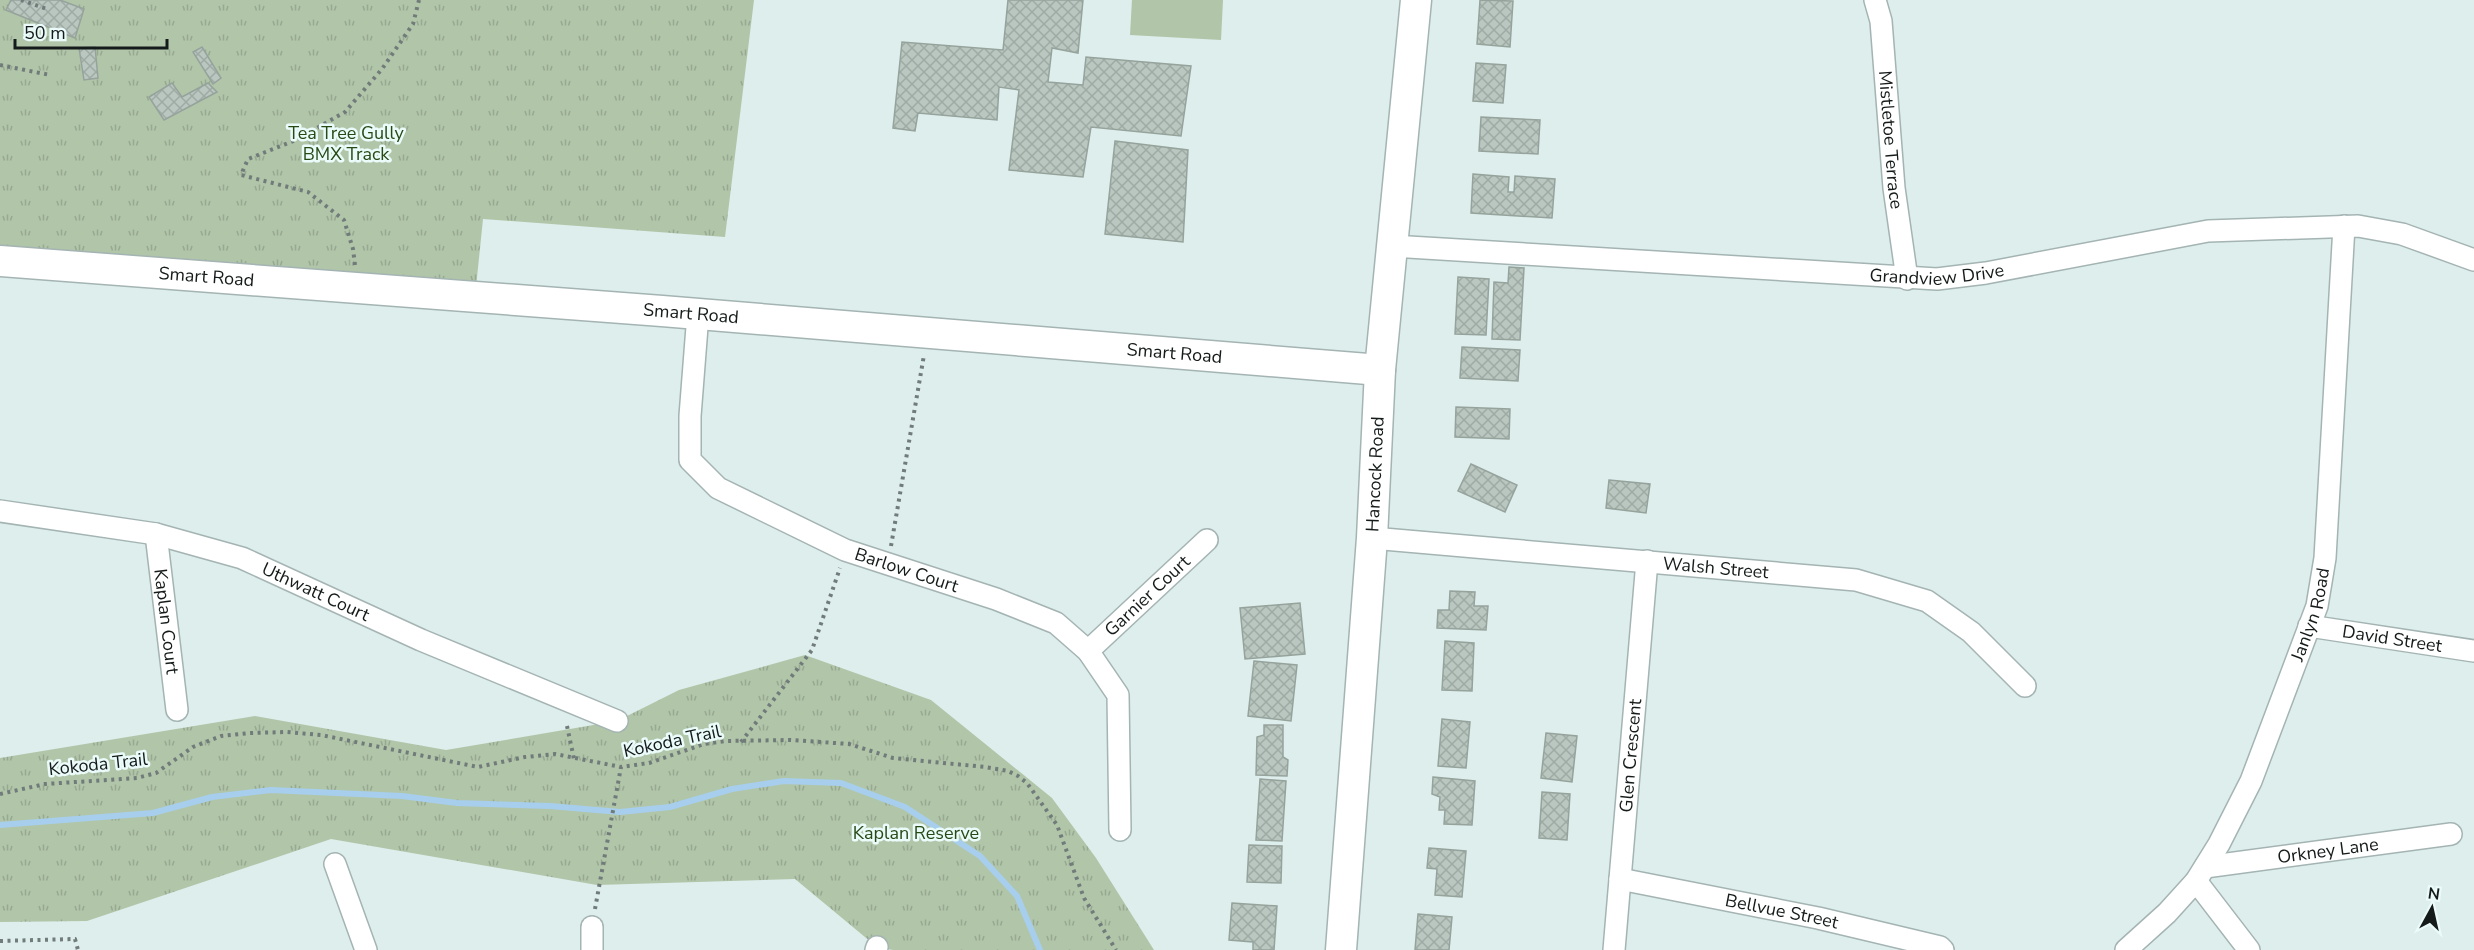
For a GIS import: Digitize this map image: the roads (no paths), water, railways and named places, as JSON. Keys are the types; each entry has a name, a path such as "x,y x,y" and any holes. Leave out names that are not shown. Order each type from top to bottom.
{"main road":[{"name":"Hancock Road","path":"1341,950 1372,538 1380,370 1416,0"},
{"name":"Smart Road","path":"0,261 698,314 1380,370"}],"street":[{"name":"Mistletoe Terrace","path":"1875,0 1881,21 1894,188 1906,279"},
{"name":"Janlyn Road","path":"2126,950 2166,914 2200,874 2251,781 2317,606 2325,558 2344,226"},
{"name":"Grandview Drive","path":"1392,246 1906,279 1937,279 1986,273 2208,231 2358,226 2402,234 2474,260"},
{"name":"Barlow Court","path":"698,314 690,416 690,460 717,488 845,550 996,599 1056,623 1088,651 1118,695 1120,830"},
{"name":"Uthwatt Court","path":"0,510 156,534 242,558 421,640 617,721"},
{"name":"Kaplan Court","path":"156,534 177,710"},
{"name":"Walsh Street","path":"1372,538 1856,580 1927,601 1971,632 2025,686"},
{"name":"Garnier Court","path":"1088,651 1207,540"},
{"name":"Glen Crescent","path":"1614,950 1647,561"},
{"name":"David Street","path":"2309,626 2474,651"},
{"name":"Orkney Lane","path":"2200,874 2451,834"},
{"path":"335,864 366,950"},
{"path":"2200,874 2249,950"},
{"name":"Bellvue Street","path":"1620,879 1818,918 1940,947 1943,950"},
{"path":"592,927 592,950"}],"waterway":[{"path":"0,825 153,813 212,797 271,790 402,796 457,803 550,806 620,812 670,807 732,789 784,781 841,783 905,807 980,856 1017,896 1040,950"}],"park label":[{"name":"Tea Tree Gully BMX Track","path":"346,143"},
{"name":"Kaplan Reserve","path":"916,833"}]}
